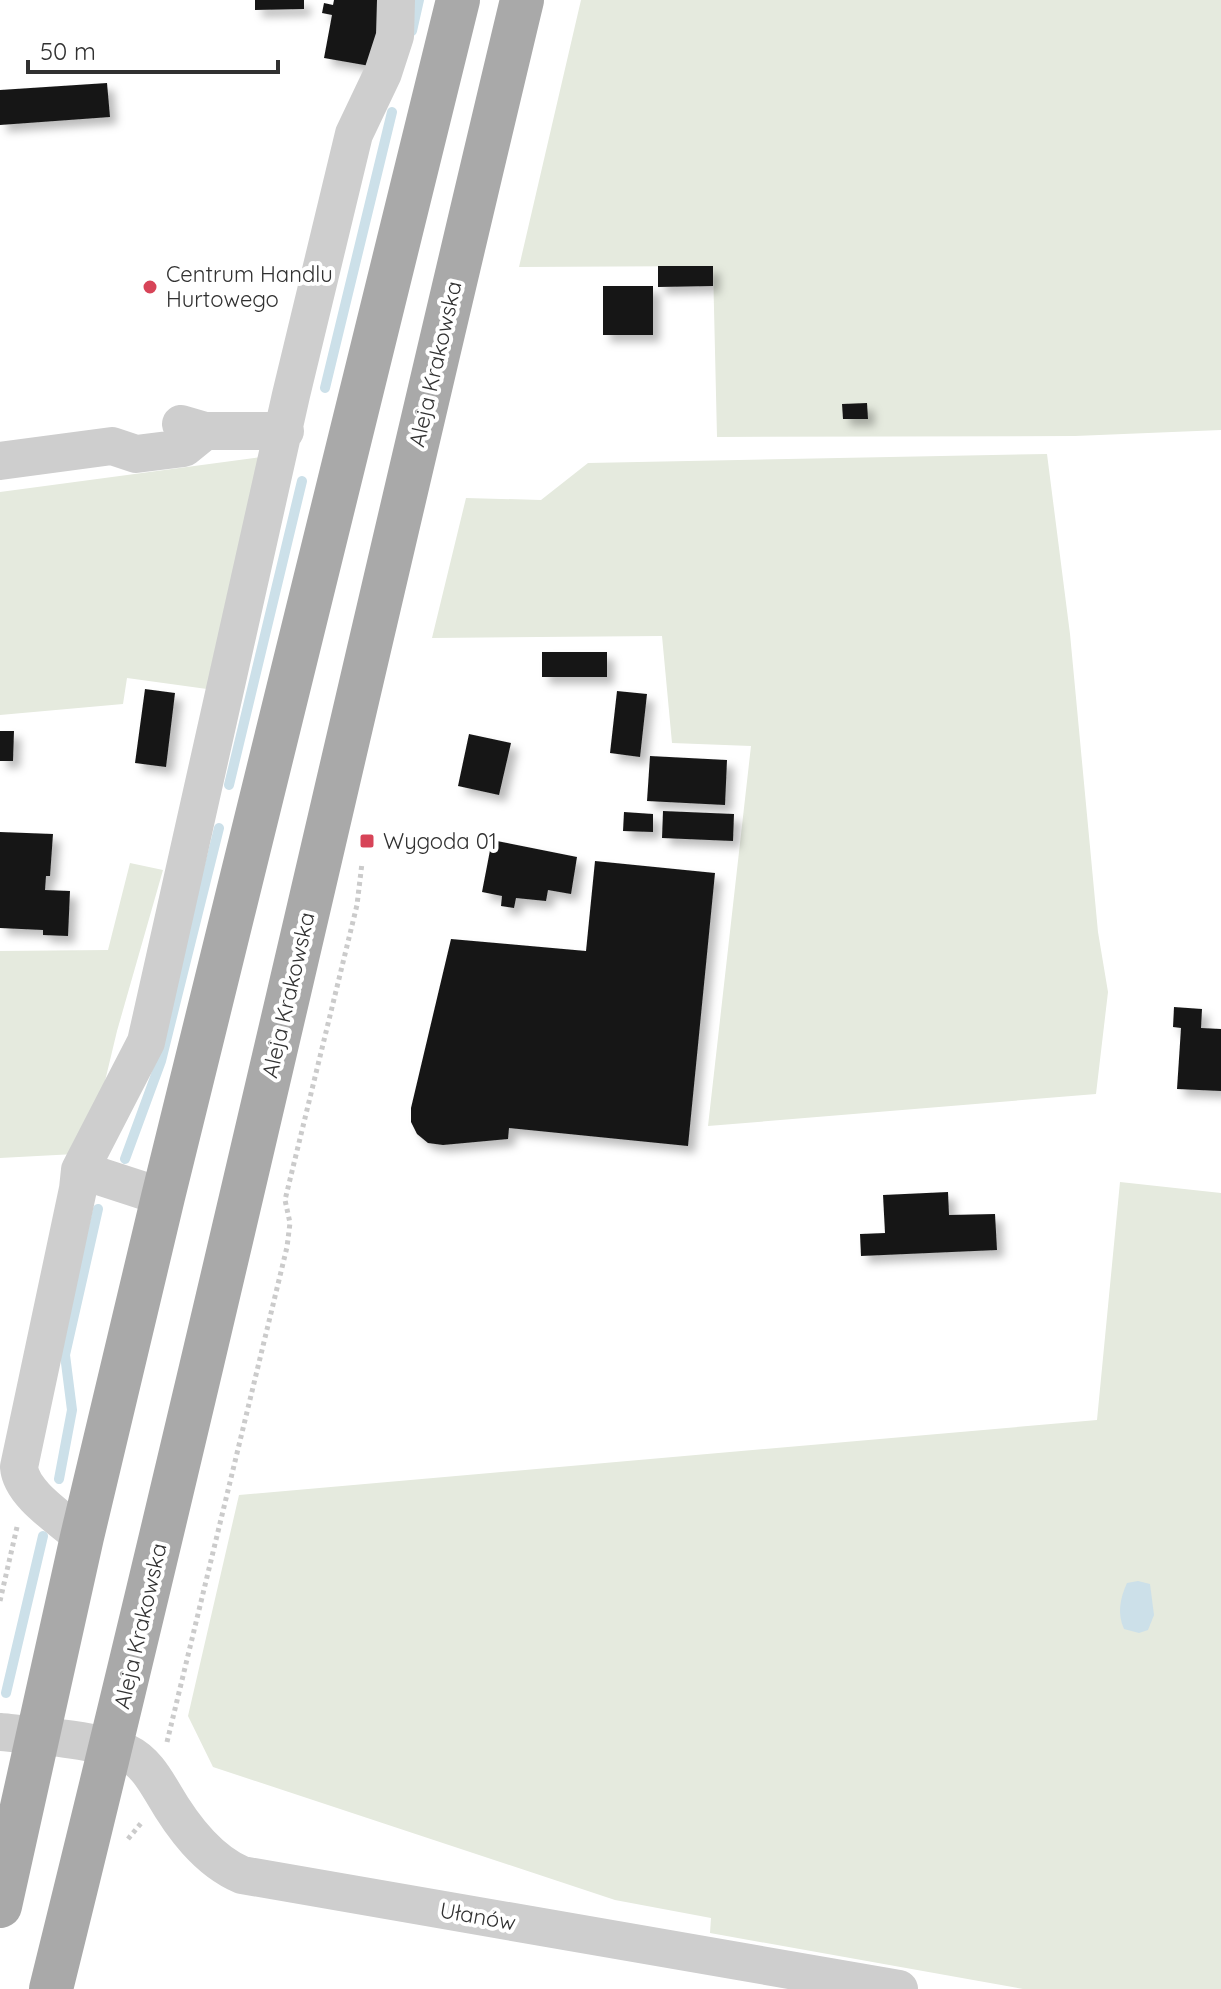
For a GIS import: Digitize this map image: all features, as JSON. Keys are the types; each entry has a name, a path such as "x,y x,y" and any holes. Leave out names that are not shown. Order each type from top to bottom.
{"main road":[{"path":"0,1906 19,1734 82,1537 458,0"},
{"name":"Aleja Krakowska","path":"51,1989 111,1748 405,487 522,0"}],"street":[{"path":"82,1537 26,1488 19,1467 80,1170 146,1042 291,395 354,134 383,73 395,36 396,0"},
{"path":"383,73 438,86"},
{"path":"0,461 112,446 129,431 181,424 205,431 285,431"},
{"path":"80,1170 163,1197"},
{"path":"19,1734 111,1748"},
{"name":"Ułanów","path":"111,1748 126,1753 156,1778 162,1793 206,1852 222,1866 242,1875 899,1989"}],"path":[{"path":"166,1746 287,1247 290,1223 285,1200 357,905 362,863"},
{"path":"0,1601 26,1488"}],"shaded area":[{"path":"581,0 1221,0 1221,430 1075,436 717,437 713,266 519,267"},
{"path":"1047,454 1070,634 1098,932 1108,992 1096,1094 708,1126 751,746 672,743 662,636 432,638 466,498 541,500 588,463"},
{"path":"261,457 207,689 127,678 123,704 0,715 0,492"},
{"path":"130,863 163,870 100,1102 75,1154 0,1158 0,951 108,950"},
{"path":"1120,1182 1221,1193 1221,1989 1023,1989 710,1933 711,1918 615,1900 213,1767 188,1716 239,1495 1097,1420"}],"water":[{"path":"1138,1581 1150,1584 1154,1615 1148,1630 1139,1633 1124,1629 1120,1612 1127,1583"}],"building":[{"path":"255,0 304,0 304,9 255,10"},
{"path":"334,0 383,0 370,66 324,58 332,15 322,13 324,3 333,5"},
{"path":"107,83 110,117 0,125 0,90"},
{"path":"658,266 713,266 713,286 658,287"},
{"path":"603,286 653,286 653,335 603,335"},
{"path":"867,403 868,419 843,419 842,404"},
{"path":"542,652 607,652 607,677 542,677"},
{"path":"145,689 175,693 166,767 135,763"},
{"path":"617,691 647,694 640,757 610,753"},
{"path":"0,731 14,731 13,761 0,761"},
{"path":"469,734 511,743 499,795 458,786"},
{"path":"650,756 727,760 725,805 647,801"},
{"path":"663,811 734,814 733,841 662,838"},
{"path":"624,812 653,814 653,832 623,831"},
{"path":"0,832 53,834 50,876 46,876 45,890 70,891 68,936 43,935 43,930 0,928"},
{"path":"492,840 577,857 571,894 548,890 546,901 516,898 514,908 501,906 502,896 482,892"},
{"path":"595,861 715,873 688,1146 509,1128 508,1139 443,1145 428,1143 417,1134 411,1122 411,1108 451,939 586,951"},
{"path":"1174,1007 1202,1009 1201,1028 1221,1029 1221,1091 1177,1089 1181,1028 1173,1027"},
{"path":"948,1192 949,1215 995,1214 997,1250 861,1256 860,1234 885,1233 883,1195"}],"waterway":[{"path":"412,31 419,0"},
{"path":"325,388 392,112"},
{"path":"229,785 302,481"},
{"path":"125,1159 161,1061 219,828"},
{"path":"59,1479 72,1410 65,1355 98,1209"},
{"path":"6,1693 43,1536"}],"place":[{"name":"Centrum Handlu Hurtowego","path":"150,287"},
{"name":"Wygoda 01","path":"367,841"}]}
